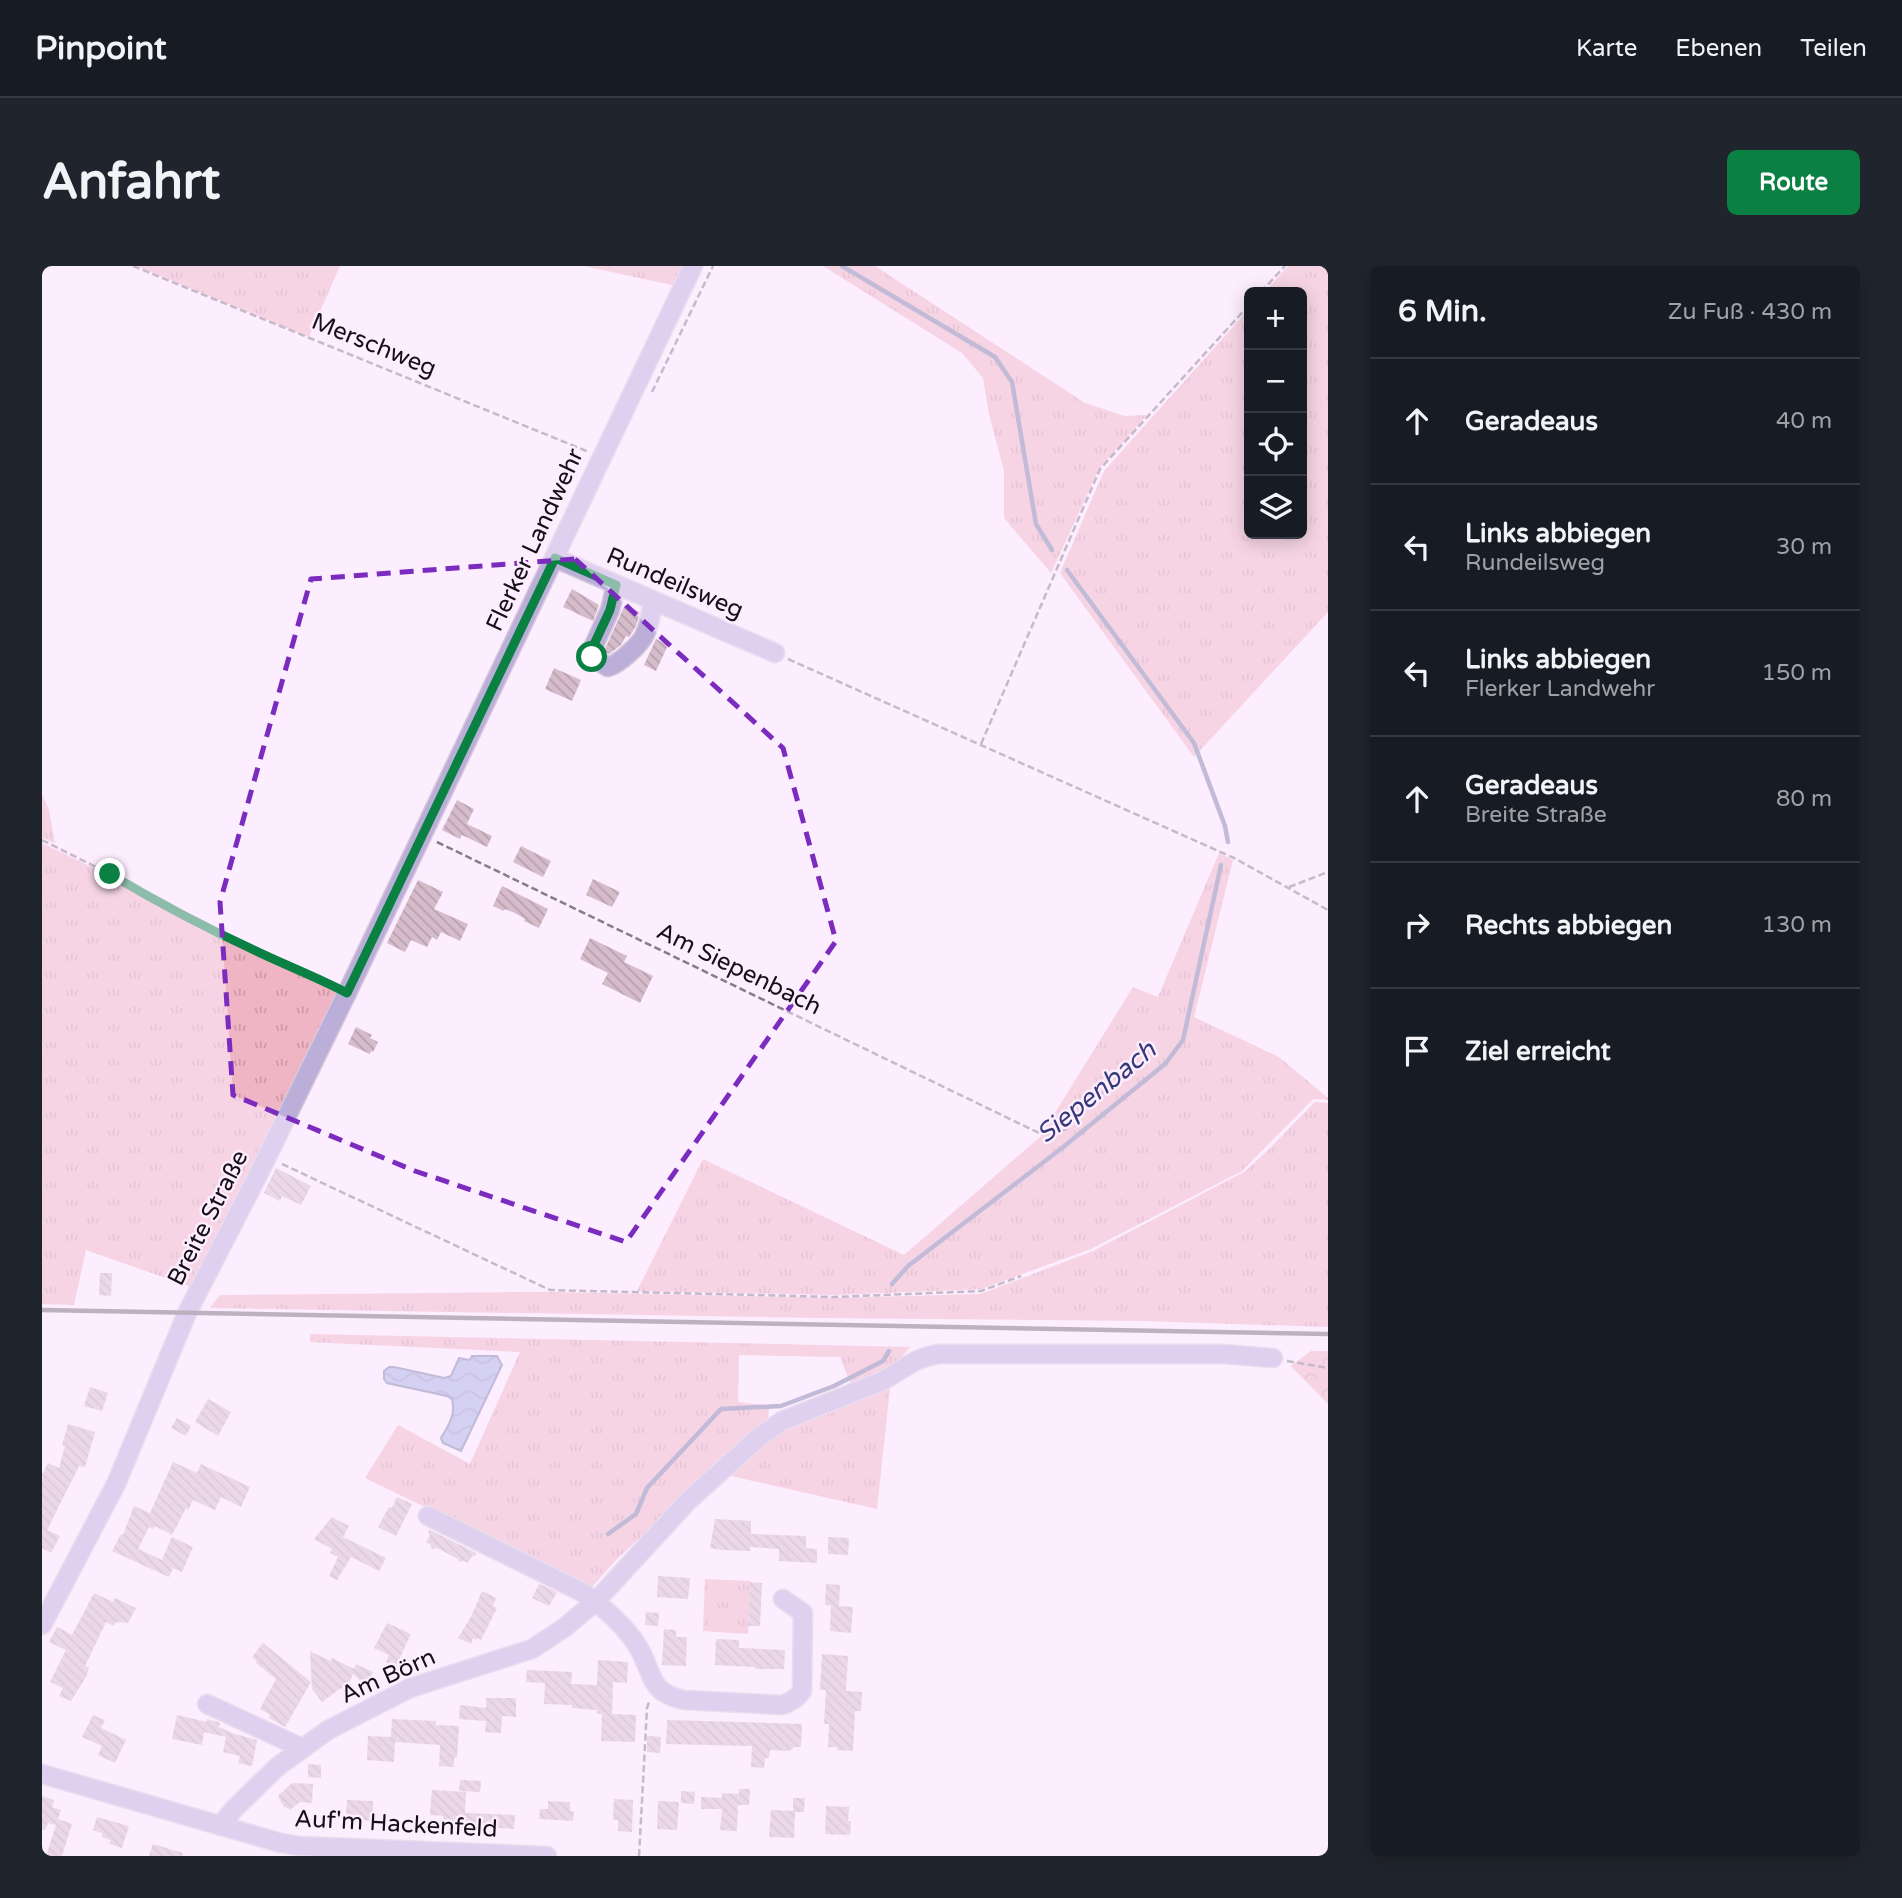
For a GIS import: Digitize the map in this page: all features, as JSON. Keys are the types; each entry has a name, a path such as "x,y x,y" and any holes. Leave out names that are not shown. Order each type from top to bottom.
{"street":[{"name":"Flerker Landwehr","path":"422,835 693,266"},
{"name":"Rundeilsweg","path":"555,558 652,606 775,653"},
{"path":"615,590 610,610 590,653 608,667 625,657 645,635 652,606"},
{"name":"Breite Straße","path":"42,1625 116,1483 187,1313 267,1157 422,835"},
{"name":"Am Börn","path":"220,1826 277,1766 328,1730 410,1688 532,1648 565,1628 596,1601 688,1501 758,1438 782,1421 894,1375 920,1357 941,1353 1223,1354 1273,1358"},
{"path":"428,1516 596,1601 638,1646 656,1686 672,1698 782,1704 791,1702 802,1691 803,1613 783,1599"},
{"path":"208,1704 302,1748"},
{"name":"Auf'm Hackenfeld","path":"42,1774 220,1826 281,1849 300,1846 547,1856"}],"path":[{"name":"Merschweg","path":"133,266 601,457"},
{"path":"1266,287 1285,266"},
{"path":"981,744 1100,469 1244,311"},
{"path":"775,653 1234,858 1328,910"},
{"name":"Am Siepenbach","path":"422,835 1041,1134 1053,1134 1066,1129 1133,1062"},
{"path":"42,840 110,874 176,913 347,993"},
{"path":"1287,888 1328,872"},
{"path":"267,1157 550,1290 835,1297 981,1291 1021,1276"},
{"path":"1273,1358 1328,1368"},
{"path":"639,1856 647,1708 656,1686"}],"highlighted area":[{"path":"575,559 783,748 836,941 626,1242 415,1171 233,1095 220,902 311,579"}],"green space":[{"path":"136,266 340,266 309,337"},
{"path":"584,266 690,266 681,287"},
{"path":"823,266 875,266 1085,403 1125,416 1147,415 1099,469 1051,573 1004,518 1004,471 983,378 962,353"},
{"path":"1288,266 1328,266 1328,612 1194,757 1060,573 1104,471 1244,315 1244,539 1307,539 1307,287 1269,287"},
{"path":"42,794 49,810 55,843 42,838"},
{"path":"42,843 108,875 175,914 342,993 194,1288 86,1250 74,1305 42,1304"},
{"path":"1219,853 1233,860 1194,1017 1279,1057 1328,1098 1313,1099 1242,1171 1091,1249 981,1289 836,1295 637,1291 703,1159 904,1255 1040,1137 1133,987 1158,997"},
{"path":"1315,1102 1328,1103 1328,1327 1144,1321 210,1308 220,1295 549,1292 834,1298 981,1294 1093,1251 1244,1172"},
{"path":"310,1334 910,1347 890,1371 851,1385 840,1357 739,1355 738,1402 769,1406 768,1419 616,1560 591,1588 365,1478 398,1425 470,1464 520,1352 310,1342"},
{"path":"1311,1351 1328,1351 1328,1404 1291,1366"},
{"path":"891,1379 877,1509 731,1476 776,1431"},
{"path":"705,1579 750,1581 748,1634 703,1631"}],"water":[{"path":"472,1356 497,1356 502,1365 461,1451 443,1443 441,1438 452,1415 452,1399 387,1383 384,1371 394,1367 444,1378 451,1376 459,1358 470,1360"}],"building":[{"path":"572,589 599,605 593,621 563,607"},
{"path":"625,605 640,612 636,626 629,637 626,636 621,645 609,654 604,651"},
{"path":"656,639 668,645 656,671 644,665"},
{"path":"554,668 581,680 572,701 545,689"},
{"path":"457,800 474,809 467,824 492,836 487,847 462,835 460,839 442,830"},
{"path":"521,846 551,861 543,877 513,862"},
{"path":"593,879 620,892 612,907 586,895"},
{"path":"418,880 443,892 434,909 468,924 460,941 441,932 437,940 432,937 427,947 411,940 405,952 387,943"},
{"path":"502,886 548,909 539,928 515,913 493,906"},
{"path":"590,938 627,956 624,962 653,976 640,1003 602,984 608,973 580,959"},
{"path":"356,1027 372,1035 370,1038 378,1042 370,1054 348,1044"},
{"path":"276,1168 311,1186 301,1205 282,1196 280,1201 264,1193"},
{"path":"100,1273 112,1273 111,1296 99,1295"},
{"path":"90,1387 108,1393 102,1411 84,1406"},
{"path":"208,1399 231,1412 218,1436 195,1422"},
{"path":"177,1418 191,1426 186,1436 171,1428"},
{"path":"68,1424 95,1432 85,1467 79,1466 47,1530 60,1536 51,1553 42,1548 42,1475 48,1463 59,1468"},
{"path":"173,1462 197,1473 201,1464 250,1487 241,1507 221,1497 215,1510 193,1500 172,1535 155,1526 153,1529 149,1527 138,1549 162,1560 172,1537 193,1547 182,1572 173,1568 169,1577 112,1551 121,1534 123,1535 134,1506 150,1513"},
{"path":"397,1497 412,1504 396,1536 378,1527"},
{"path":"332,1517 349,1526 343,1537 386,1558 379,1571 351,1557 337,1580 329,1576 338,1557 330,1553 332,1549 314,1539"},
{"path":"715,1519 751,1521 751,1534 806,1536 806,1548 817,1549 817,1563 779,1561 779,1549 750,1547 750,1551 710,1548"},
{"path":"430,1530 477,1555 472,1556 468,1563 459,1562 441,1550 432,1549 426,1542"},
{"path":"828,1537 849,1538 848,1555 828,1554"},
{"path":"658,1576 690,1578 688,1599 657,1597"},
{"path":"750,1582 762,1583 760,1626 748,1626"},
{"path":"539,1584 557,1592 549,1606 532,1598"},
{"path":"826,1584 840,1585 839,1606 853,1607 851,1633 830,1631 833,1606 825,1605"},
{"path":"482,1591 496,1598 493,1606 497,1608 481,1640 473,1638 471,1644 458,1638"},
{"path":"94,1593 113,1602 115,1598 136,1608 128,1623 116,1622 114,1626 106,1622 85,1666 89,1668 86,1677 71,1701 59,1696 63,1688 50,1682 66,1650 49,1642 57,1627 72,1635"},
{"path":"646,1612 659,1613 658,1626 645,1625"},
{"path":"387,1623 411,1634 396,1666 386,1662 389,1655 374,1648"},
{"path":"664,1629 676,1630 676,1637 687,1637 686,1666 662,1665"},
{"path":"716,1639 739,1640 739,1648 785,1650 784,1669 715,1665"},
{"path":"263,1643 311,1682 285,1727 260,1709 276,1679 252,1657"},
{"path":"310,1651 354,1669 356,1664 373,1672 367,1686 353,1674 346,1690 341,1688 322,1702 312,1689"},
{"path":"822,1654 848,1656 846,1691 862,1692 861,1711 855,1711 853,1751 828,1747 829,1724 824,1724 826,1690 820,1690"},
{"path":"598,1660 628,1662 627,1683 613,1682 612,1714 636,1715 635,1742 601,1741 602,1714 597,1714 597,1710 572,1708 572,1705 544,1704 545,1683 526,1682 527,1670 572,1672 571,1684 597,1685"},
{"path":"486,1698 516,1698 516,1717 502,1716 501,1733 485,1732 486,1721 459,1719 460,1705 486,1708"},
{"path":"93,1715 105,1720 101,1728 126,1740 115,1763 98,1755 102,1746 82,1737"},
{"path":"177,1715 218,1722 219,1727 232,1733 257,1740 252,1766 238,1763 240,1756 223,1752 226,1737 204,1732 202,1745 172,1739"},
{"path":"392,1719 436,1721 436,1725 459,1726 454,1767 439,1766 440,1745 395,1742 394,1762 367,1760 368,1736 391,1737"},
{"path":"667,1720 802,1724 801,1747 794,1747 789,1751 770,1750 769,1758 765,1758 764,1768 751,1767 752,1746 666,1744"},
{"path":"647,1736 661,1737 660,1753 647,1752"},
{"path":"308,1764 321,1765 321,1778 308,1777"},
{"path":"460,1780 481,1781 480,1792 459,1791"},
{"path":"292,1783 313,1784 312,1803 300,1802 290,1810 284,1807 278,1796"},
{"path":"739,1789 750,1789 749,1805 738,1805 737,1831 720,1830 722,1809 701,1809 701,1797 722,1798 722,1793 739,1794"},
{"path":"432,1790 466,1792 465,1813 515,1815 514,1829 443,1824 443,1816 430,1815"},
{"path":"681,1791 695,1792 694,1804 681,1803"},
{"path":"42,1796 54,1800 52,1807 61,1810 58,1819 72,1824 62,1856 46,1856 56,1825 48,1823 45,1830 42,1830"},
{"path":"793,1798 805,1798 804,1812 795,1812 794,1838 769,1837 771,1810 793,1811"},
{"path":"614,1799 633,1800 632,1832 618,1831 618,1820 613,1820"},
{"path":"347,1800 373,1801 373,1821 346,1819"},
{"path":"548,1801 570,1802 570,1811 574,1811 573,1821 539,1819 540,1809 548,1809"},
{"path":"658,1801 679,1802 677,1830 657,1829"},
{"path":"826,1806 849,1807 850,1835 825,1834"},
{"path":"97,1817 129,1826 122,1848 109,1844 111,1840 93,1830"},
{"path":"153,1844 183,1853 182,1856 149,1856"}],"waterway":[{"name":"Siepenbach","path":"842,266 995,357 1012,382 1036,524 1052,550"},
{"name":"Siepenbach","path":"1067,570 1194,743 1225,826 1228,842"},
{"name":"Siepenbach","path":"892,1284 908,1266 1062,1148 1165,1064 1183,1040 1221,865"},
{"path":"608,1534 636,1514 647,1488 721,1409 781,1406 834,1386 883,1361 889,1351"}],"railway":[{"path":"42,1310 1328,1334"}],"route":[{"path":"110,874 176,913 347,993 555,558 616,585 610,610 590,653 592,657"}]}
